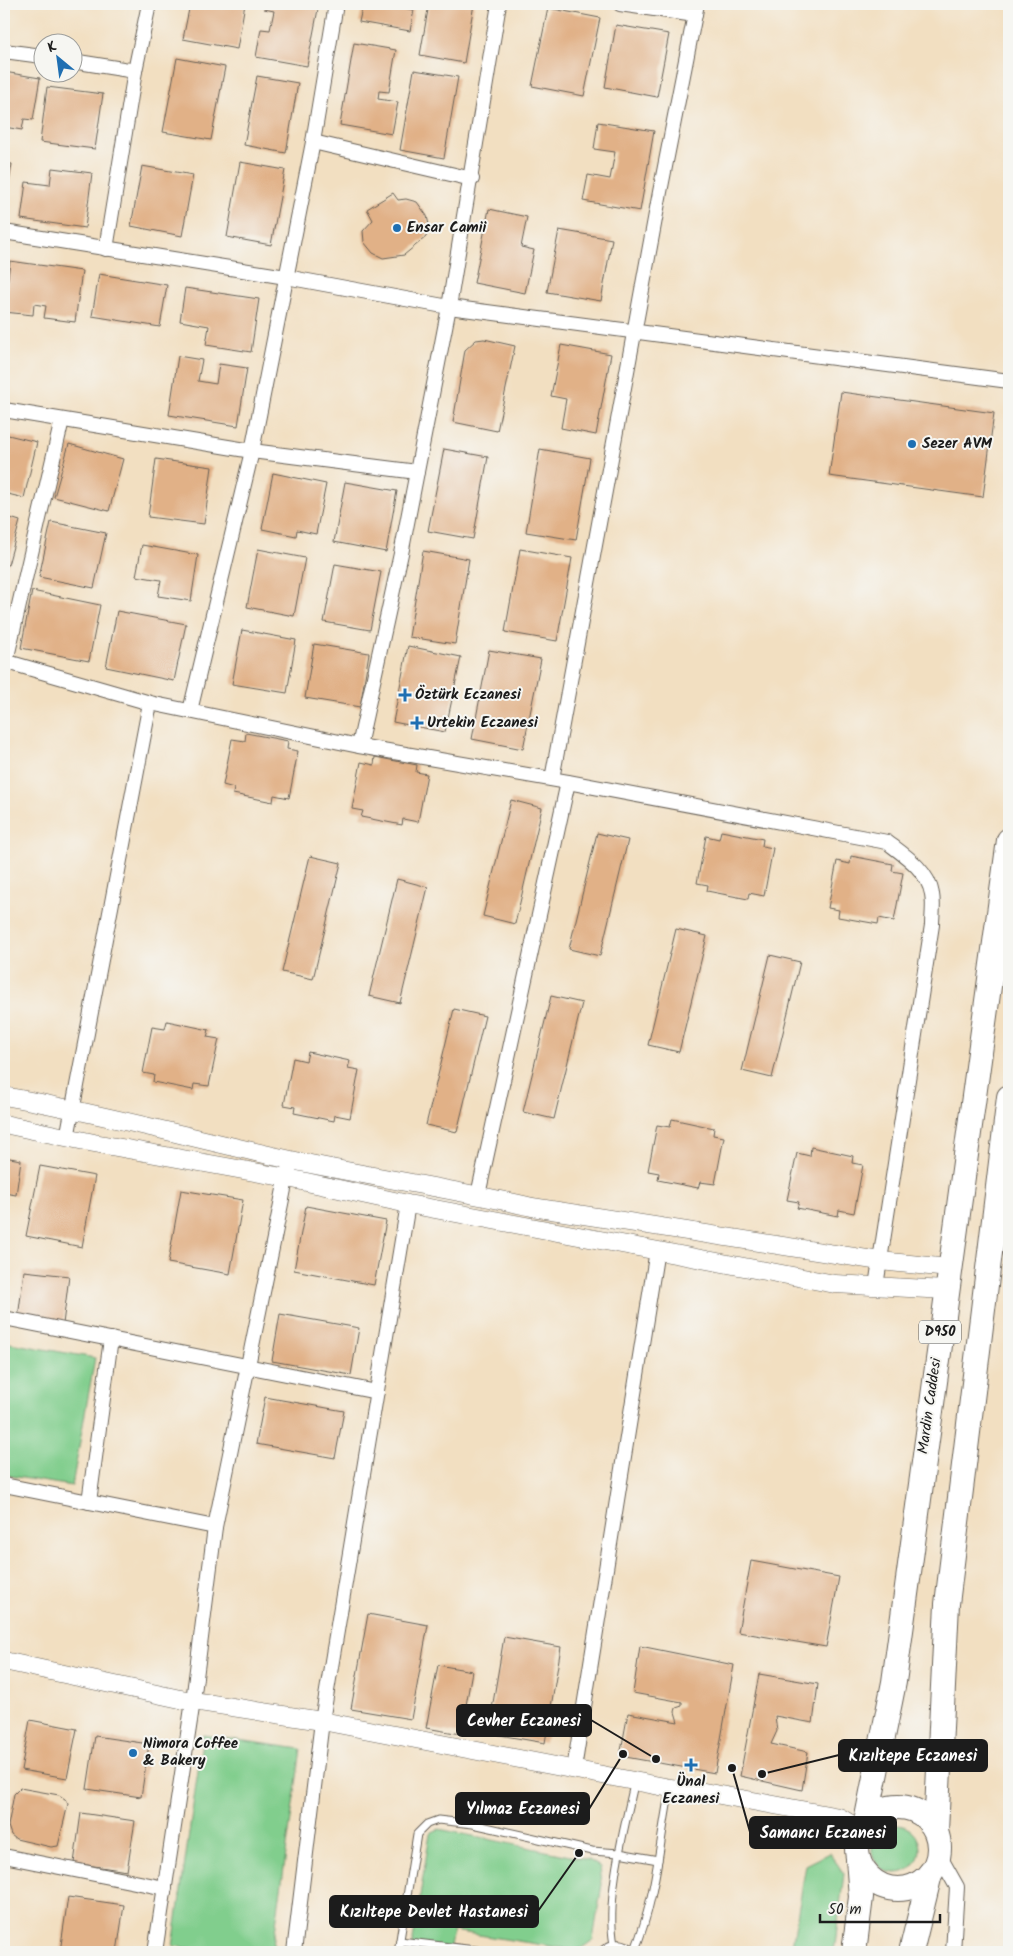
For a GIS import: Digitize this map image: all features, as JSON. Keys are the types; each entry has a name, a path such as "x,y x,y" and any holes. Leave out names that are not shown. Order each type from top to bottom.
{"highway":[{"name":"Mardin Caddesi","path":"854,1952 861,1897 857,1844 864,1826 894,1682 1009,840"},
{"name":"D950","path":"936,1831 947,1604 1009,1097"},
{"path":"864,1826 884,1810 896,1807 908,1808 920,1813 936,1831 939,1843 935,1864 911,1952"},
{"path":"858,1858 863,1870 872,1880 884,1887 897,1889 911,1887 923,1881 935,1864"}],"street":[{"path":"106,249 135,71 149,4"},
{"path":"190,711 252,451 313,142 336,4"},
{"path":"359,746 418,472 472,179 499,4"},
{"path":"552,779 634,331 696,9 620,4"},
{"path":"4,51 32,55"},
{"path":"82,63 135,71"},
{"path":"313,142 472,179"},
{"path":"4,232 286,277 449,307 1009,381"},
{"path":"4,410 252,451 418,472"},
{"path":"62,420 5,661 150,703 359,746 552,779 886,842 914,862 932,893 932,925 876,1286"},
{"path":"67,1138 71,1108 150,703"},
{"path":"478,1195 568,782"},
{"path":"4,1096 71,1108 290,1160 411,1184 666,1230 880,1261 948,1279"},
{"path":"4,1124 67,1138 288,1178 408,1204 835,1284 876,1286 948,1279"},
{"path":"155,1952 193,1701 215,1528 288,1178 290,1160"},
{"path":"294,1952 322,1721 408,1204"},
{"path":"574,1770 657,1250"},
{"path":"4,1318 377,1392"},
{"path":"89,1502 111,1339"},
{"path":"4,1485 215,1528"},
{"path":"4,1661 193,1701 322,1721 670,1788 704,1792 839,1817 864,1826"},
{"path":"4,1856 165,1888"},
{"path":"935,1864 957,1887 954,1952"}],"lane":[{"path":"614,1944 613,1910 619,1852 635,1780"},
{"path":"601,1952 614,1944 626,1945 634,1952 645,1926 670,1788"},
{"path":"398,1952 417,1834 427,1824 438,1820 473,1824 592,1851 619,1852 658,1860"},
{"path":"400,1941 456,1950 492,1952"}],"green space":[{"path":"4,1342 95,1358 72,1486 4,1475"},
{"path":"203,1735 301,1749 272,1952 217,1952 173,1946"},
{"path":"891,1825 901,1825 910,1829 916,1835 919,1840 919,1858 910,1869 901,1873 891,1873 882,1869 876,1863 872,1854 872,1844 876,1835 882,1829"},
{"path":"439,1829 589,1860 600,1867 602,1884 593,1940 582,1948 575,1950 453,1931 449,1952 411,1952 430,1833"},
{"path":"830,1853 844,1874 834,1952 791,1952 806,1865"}],"building":[{"path":"190,4 245,4 237,49 183,39"},
{"path":"265,4 319,4 307,66 256,57 261,29 270,30 274,11 264,9"},
{"path":"363,4 404,4 403,8 414,10 410,31 359,22"},
{"path":"429,4 474,4 464,63 420,55"},
{"path":"548,8 600,18 584,96 532,86"},
{"path":"616,25 669,34 657,97 605,87"},
{"path":"354,43 396,50 389,92 379,91 378,99 398,102 392,134 340,125"},
{"path":"177,58 225,67 211,140 163,132"},
{"path":"414,70 458,77 444,158 400,150"},
{"path":"4,72 32,77 32,82 39,82 33,120 24,119 22,130 4,127"},
{"path":"257,76 298,83 286,153 244,145"},
{"path":"47,87 103,94 95,149 40,142"},
{"path":"598,122 654,131 640,211 583,201 588,175 610,179 615,152 594,149"},
{"path":"240,162 285,170 271,245 227,237"},
{"path":"4,163 12,164 5,209 4,209"},
{"path":"142,166 193,175 182,236 131,226"},
{"path":"52,168 92,173 85,228 21,219 26,182 50,185"},
{"name":"Ensar Camii","path":"393,193 398,200 406,199 417,202 427,216 429,225 426,237 404,255 383,258 373,253 364,242 363,231 373,220 367,209"},
{"path":"489,209 527,217 521,247 534,250 525,293 474,283"},
{"path":"559,230 612,239 601,301 547,292"},
{"path":"10,261 82,271 75,322 44,318 46,306 34,304 33,315 4,312"},
{"path":"99,274 167,285 160,327 92,316"},
{"path":"185,288 259,299 251,352 206,345 209,326 180,321"},
{"path":"484,339 515,346 497,431 453,422 465,350 476,340"},
{"path":"561,345 611,354 596,435 561,428 566,399 551,396"},
{"path":"178,356 202,360 198,381 216,384 219,364 247,368 238,426 169,415"},
{"name":"Sezer AVM","path":"841,392 994,413 983,497 829,476"},
{"path":"4,434 37,442 24,498 4,493"},
{"path":"69,444 123,459 109,511 54,497"},
{"path":"444,449 488,457 473,539 428,531"},
{"path":"540,449 590,458 576,540 526,532"},
{"path":"156,459 212,467 204,524 148,517"},
{"path":"273,473 326,484 316,534 297,530 296,536 262,529"},
{"path":"345,482 397,491 386,552 334,542"},
{"path":"4,516 20,521 8,565 4,564"},
{"path":"51,522 106,533 94,588 39,577"},
{"path":"142,545 198,555 191,601 158,596 161,580 136,576"},
{"path":"258,549 305,558 294,616 247,607"},
{"path":"520,549 572,558 557,641 505,632"},
{"path":"423,551 469,559 455,644 409,637"},
{"path":"335,564 381,572 370,630 324,622"},
{"path":"32,591 100,605 89,661 21,648"},
{"path":"117,611 186,624 174,681 106,667"},
{"path":"242,630 296,640 287,693 232,684"},
{"path":"314,644 369,653 360,707 305,698"},
{"path":"408,646 461,657 445,732 393,722"},
{"path":"489,650 541,659 523,749 472,739"},
{"path":"246,733 288,741 287,749 298,751 289,798 274,795 273,802 233,794 234,788 223,785 232,739 245,741"},
{"path":"375,757 417,765 416,772 427,774 418,822 403,819 402,825 361,817 363,811 352,809 361,762 374,765"},
{"path":"511,800 542,808 515,924 483,916"},
{"path":"721,831 763,839 762,846 773,848 764,896 749,893 748,899 707,891 708,885 697,883 706,836 719,839"},
{"path":"597,833 628,840 600,956 569,949"},
{"path":"310,856 341,863 313,979 282,972"},
{"path":"851,856 893,864 892,871 903,873 894,921 879,918 878,924 838,917 839,910 828,908 837,861 850,864"},
{"path":"397,879 428,887 400,1003 369,996"},
{"path":"676,929 707,936 679,1052 648,1045"},
{"path":"770,955 800,962 772,1078 742,1071"},
{"path":"551,996 582,1003 554,1119 523,1112"},
{"path":"454,1009 485,1016 457,1132 426,1125"},
{"path":"167,1021 209,1030 207,1037 219,1039 209,1086 194,1084 193,1090 153,1082 154,1075 143,1073 152,1027 165,1029"},
{"path":"308,1052 350,1061 348,1068 359,1070 350,1118 335,1115 334,1121 294,1113 295,1107 284,1105 293,1058 306,1061"},
{"path":"672,1119 714,1128 713,1135 724,1137 715,1184 700,1182 698,1188 658,1180 659,1173 648,1171 657,1125 670,1127"},
{"path":"811,1147 853,1156 852,1163 863,1165 854,1213 839,1210 838,1216 797,1208 799,1202 787,1200 797,1153 810,1156"},
{"path":"4,1157 21,1160 16,1195 4,1193"},
{"path":"40,1166 95,1176 82,1247 26,1236"},
{"path":"181,1190 243,1200 230,1274 168,1263"},
{"path":"306,1206 386,1221 374,1285 294,1270"},
{"path":"24,1271 69,1276 63,1324 18,1318"},
{"path":"280,1314 359,1328 351,1375 272,1361"},
{"path":"265,1397 344,1411 335,1458 256,1444"},
{"path":"751,1561 839,1577 826,1647 738,1632"},
{"path":"368,1614 428,1625 411,1719 351,1709"},
{"path":"504,1637 561,1647 545,1743 488,1733"},
{"path":"640,1646 734,1665 715,1773 620,1756 628,1713 678,1722 675,1712 676,1708 682,1706 682,1702 633,1693"},
{"path":"438,1665 472,1671 461,1734 426,1728"},
{"path":"759,1674 818,1684 813,1723 775,1716 777,1731 771,1744 808,1752 802,1790 740,1776"},
{"path":"30,1720 77,1729 67,1778 21,1770"},
{"path":"95,1736 149,1744 141,1797 87,1789"},
{"path":"20,1788 59,1795 65,1799 68,1804 58,1846 51,1847 16,1839 11,1835 8,1826 14,1794"},
{"path":"81,1813 135,1821 127,1871 74,1863"},
{"path":"1008,1871 1009,1890 1006,1890"},
{"path":"68,1897 124,1905 117,1952 60,1952"}],"place":[{"name":"Ensar Camii","path":"397,228"},
{"name":"Sezer AVM","path":"912,444"},
{"name":"Öztürk Eczanesi","path":"405,695"},
{"name":"Urtekin Eczanesi","path":"417,723"},
{"name":"Nimora Coffee & Bakery","path":"133,1753"},
{"name":"Yılmaz Eczanesi","path":"623,1754"},
{"name":"Cevher Eczanesi","path":"656,1759"},
{"name":"Ünal Eczanesi","path":"691,1765"},
{"name":"Samancı Eczanesi","path":"732,1768"},
{"name":"Kızıltepe Eczanesi","path":"762,1774"},
{"name":"Kızıltepe Devlet Hastanesi","path":"579,1853"}]}
